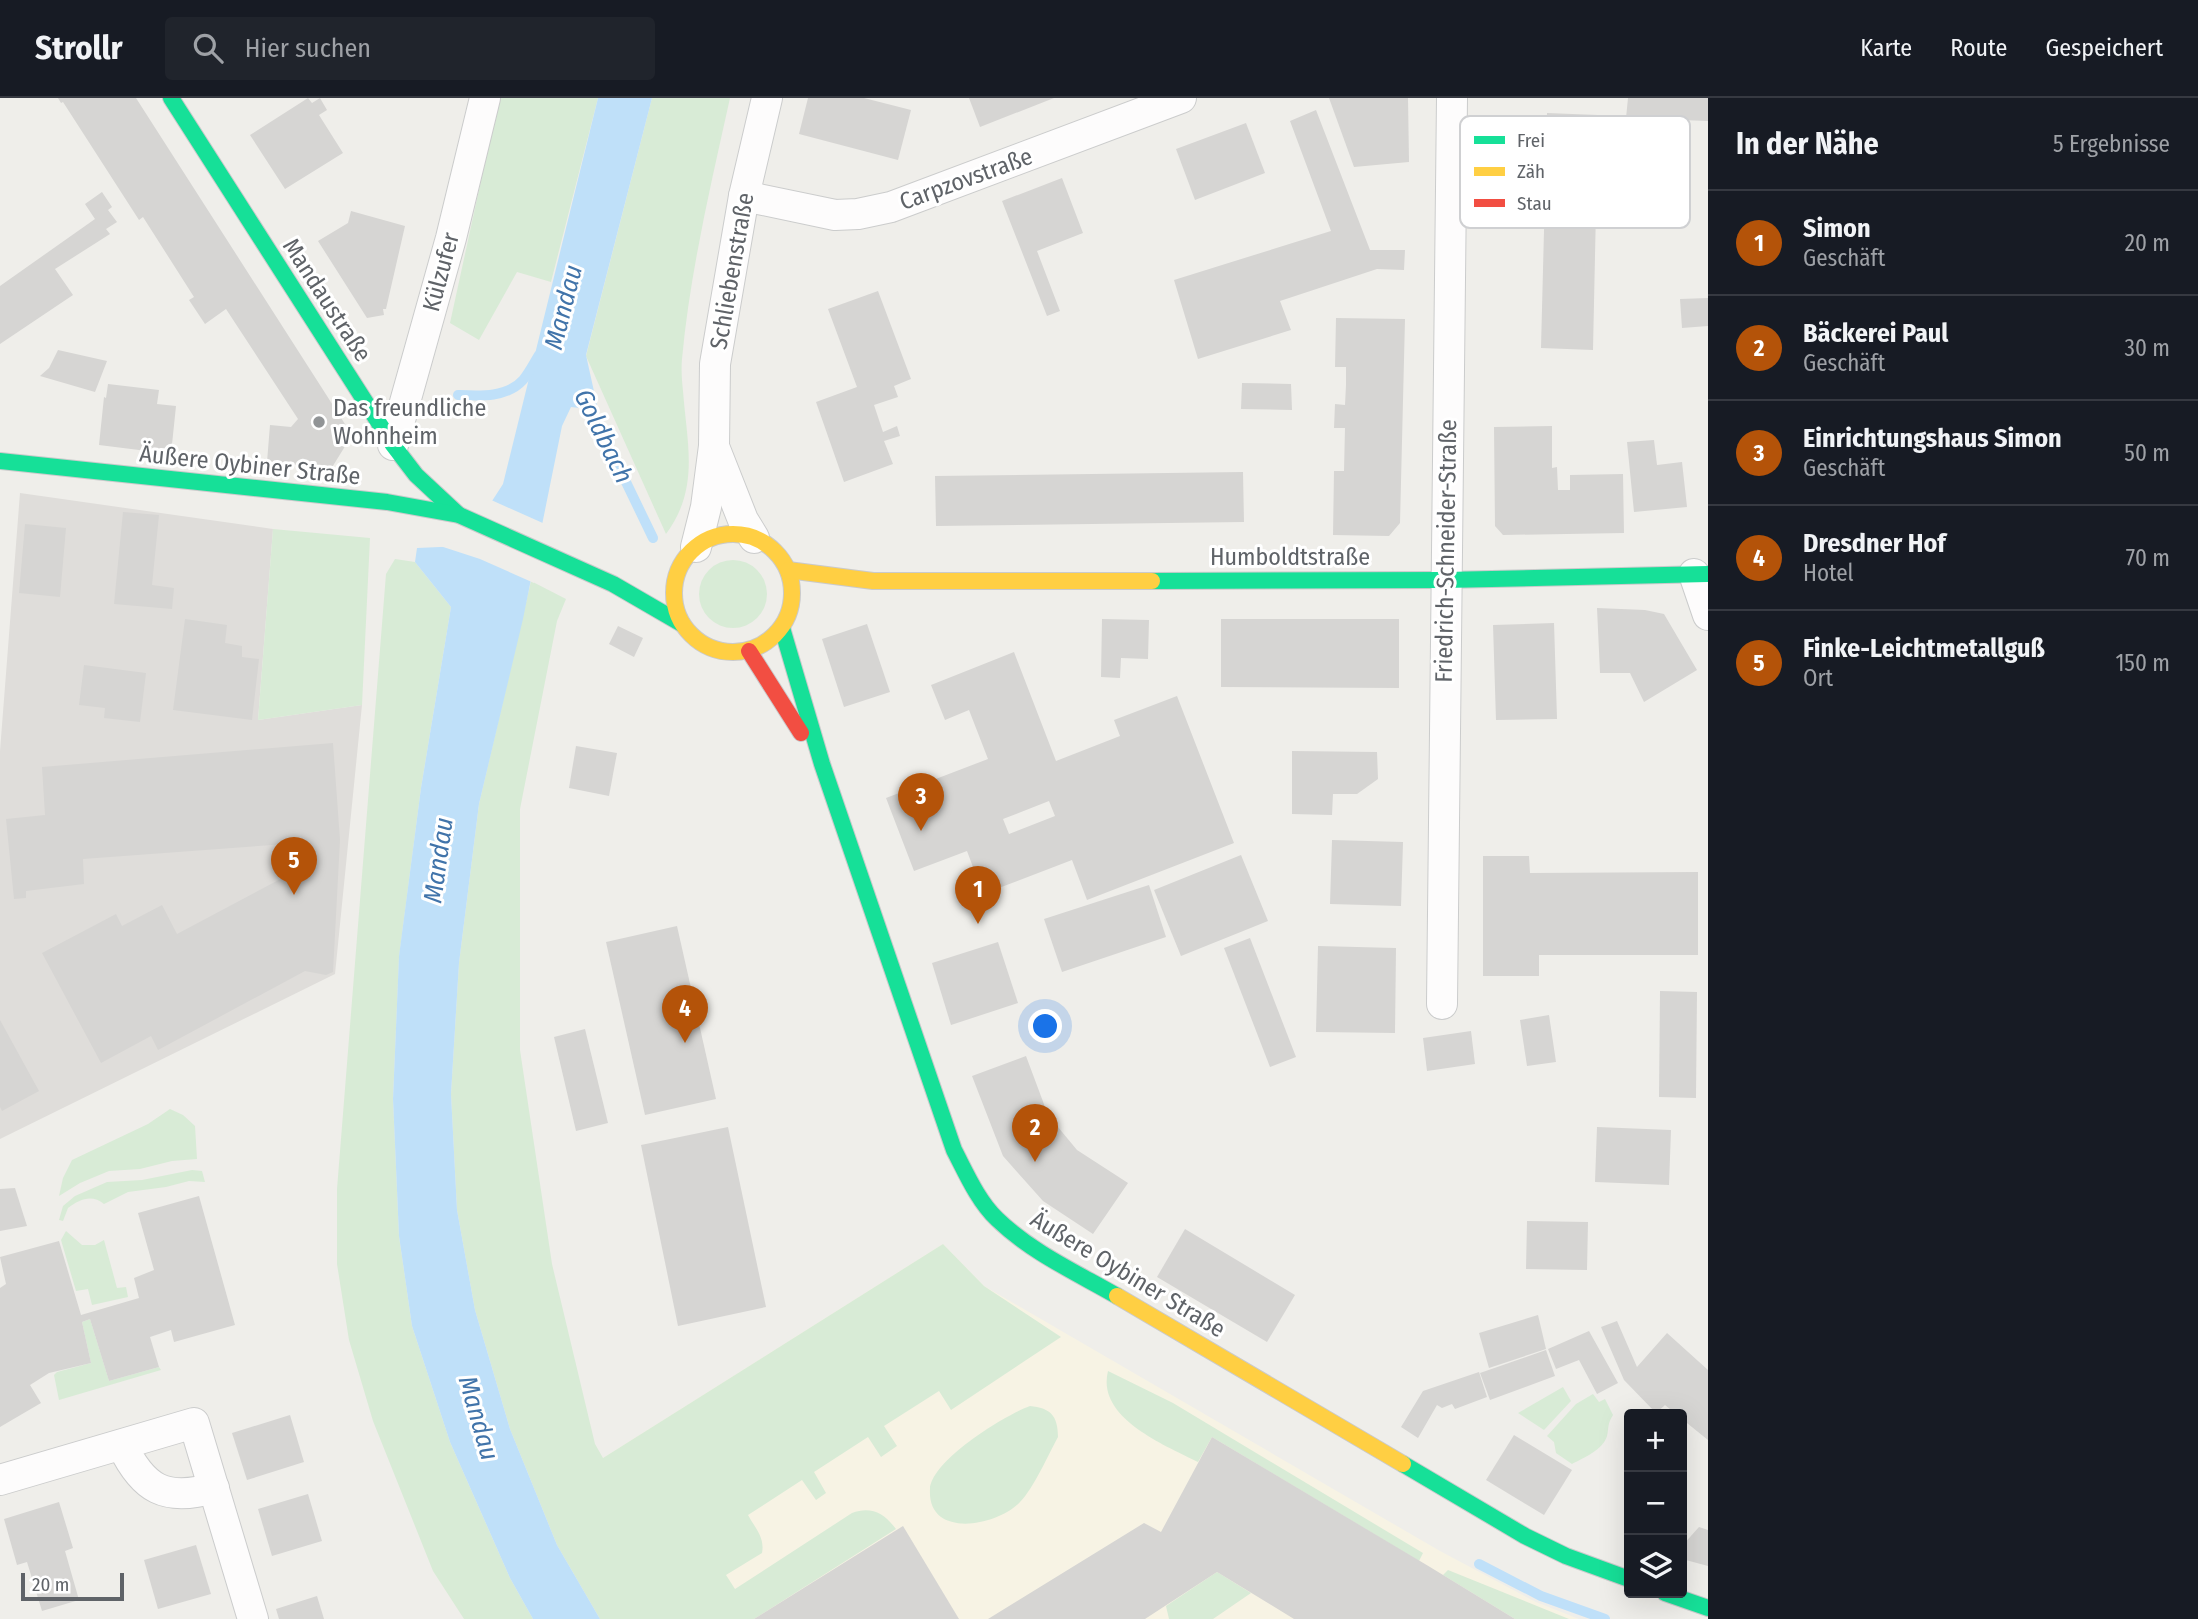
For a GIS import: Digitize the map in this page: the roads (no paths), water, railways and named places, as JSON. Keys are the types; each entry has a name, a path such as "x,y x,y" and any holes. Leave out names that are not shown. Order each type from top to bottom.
{"main road":[{"name":"Mandaustraße","path":"171,98 393,445 416,475 459,515"},
{"name":"Äußere Oybiner Straße","path":"0,461 406,505 459,515 612,584 682,624"},
{"path":"659,571 688,556 707,539 725,534 745,534 763,541 777,553 788,570 796,609 768,642 749,651 720,652 706,647 682,624 673,592 688,556"},
{"name":"Humboldtstraße","path":"788,570 873,581 1445,580 1701,574"},
{"path":"612,584 637,577"},
{"name":"Humboldtstraße","path":"837,594 873,581"},
{"name":"Äußere Oybiner Straße","path":"782,628 822,764 954,1150 974,1188 996,1218 1028,1244 1525,1536 1566,1556 1624,1577"},
{"name":"Äußere Oybiner Straße","path":"749,651 768,685 822,764"},
{"path":"1679,1598 1708,1608"}],"street":[{"name":"Külzufer","path":"393,445 452,238 485,98"},
{"name":"Schliebenstraße","path":"688,556 706,507 714,446 715,364 744,196 767,98"},
{"name":"Carpzovstraße","path":"744,196 835,215 869,212 891,207 1181,98"},
{"name":"Friedrich-Schneider-Straße","path":"1442,1004 1452,98"},
{"name":"Schliebenstraße","path":"714,446 743,520 754,538"},
{"path":"1701,574 1708,615"},
{"path":"0,1480 194,1423 253,1619"},
{"path":"122,1445 145,1481 162,1493 200,1492 214,1488"}],"water":[{"name":"Mandau","path":"598,98 652,98 586,355 597,405 589,409 571,407 562,426 523,619 479,804 459,963 451,1094 457,1210 475,1310 510,1429 557,1545 600,1619 533,1619 510,1578 450,1442 412,1326 399,1236 393,1099 399,956 421,788 451,607 415,562 417,548 463,546 503,484"}],"waterway":[{"name":"Mandau","path":"458,395 492,395 509,390 523,380 539,355"},
{"name":"Goldbach","path":"584,395 653,538"},
{"name":"Goldbach","path":"1479,1564 1541,1596 1605,1619"}],"place":[{"name":"Das freundliche Wohnheim","path":"319,422"},
{"name":"Einrichtungshaus Simon","path":"921,831"},
{"name":"Finke-Leichtmetallguß","path":"294,895"},
{"name":"Simon","path":"978,924"},
{"name":"Dresdner Hof","path":"685,1043"},
{"name":"Bäckerei Paul","path":"1035,1162"}]}
